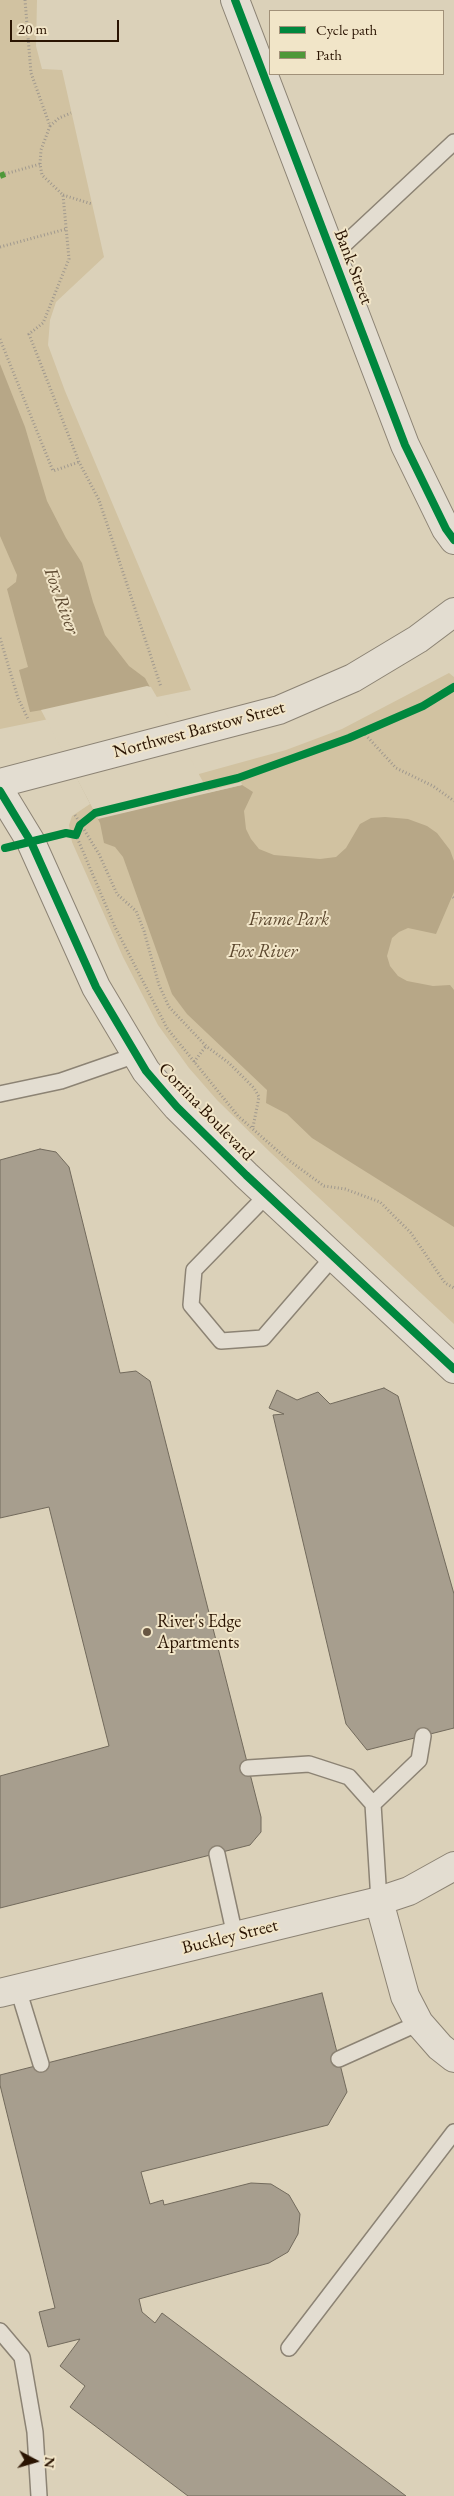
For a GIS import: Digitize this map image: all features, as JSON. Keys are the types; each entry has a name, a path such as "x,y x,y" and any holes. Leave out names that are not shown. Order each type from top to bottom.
{"street":[{"name":"Bank Street","path":"235,0 404,445 446,529 454,540"},
{"name":"Northwest Barstow Street","path":"0,783 279,710 353,678 418,639 454,612"},
{"name":"Corrina Boulevard","path":"0,791 31,842 96,987 146,1071 177,1107 267,1195 454,1369"},
{"name":"Buckley Street","path":"9,1991 379,1901 409,1891 454,1866"},
{"path":"379,1901 405,1996 419,2023 440,2047 454,2058"}],"lane":[{"path":"333,255 454,142"},
{"path":"0,1094 61,1080 136,1055"},
{"path":"267,1195 194,1270 191,1305 221,1341 262,1338 333,1257"},
{"path":"373,1804 419,1760 424,1736"},
{"path":"248,1768 309,1764 349,1777 373,1804 379,1901"},
{"path":"217,1854 235,1936"},
{"path":"9,1991 41,2064"},
{"path":"339,2059 419,2023"},
{"path":"289,2348 454,2132"},
{"path":"0,2331 22,2357 35,2432 39,2496"}],"path":[{"path":"25,0 31,73 50,126"},
{"path":"71,112 59,118 50,126 41,150 40,164 42,175 63,195 92,204"},
{"path":"5,174 40,164"},
{"path":"63,195 69,259 43,323 29,334 79,462 99,500 161,687"},
{"path":"0,247 66,230"},
{"path":"0,338 53,472 79,462"},
{"path":"0,638 18,698 28,719"},
{"path":"372,728 360,734 396,768 433,786 454,801"},
{"path":"75,815 99,854 117,894 136,911 144,931 158,985 169,1007 206,1046 229,1063 254,1088 259,1097 252,1127"},
{"path":"88,819 80,825 76,835 115,927 167,1028 238,1116 288,1159 324,1186 345,1189 380,1202 410,1233 445,1284 454,1288"},
{"path":"194,1062 206,1046"}],"green space":[{"path":"0,0 37,0 36,46 42,69 62,70 104,257 56,302 50,320 48,345 65,391 191,690 0,729"},
{"name":"Frame Park","path":"449,673 454,677 454,1324 271,1153 217,1100 189,1068 158,1025 123,957 72,842 69,825 72,816 90,804 286,750 342,729"}],"water":[{"name":"Fox River","path":"0,364 25,427 47,501 66,538 82,563 105,635 129,666 145,678 207,793 242,785 253,792 244,811 246,829 259,849 274,855 320,859 336,857 346,848 360,824 371,818 385,817 408,819 427,826 437,833 450,850 454,861 454,892 436,934 408,928 399,932 392,938 387,956 390,966 398,976 407,981 433,986 450,985 454,990 454,1227 312,1138 287,1114 266,1103 267,1090 187,1014 172,994 123,857 115,847 104,843 100,823 42,710 30,712 19,670 28,667 7,589 16,582 17,575 0,536"}],"pier":[{"path":"147,686 151,687 158,699 208,791 241,782 242,785 98,819 41,710"}],"building":[{"name":"River's Edge Apartments","path":"40,1149 56,1152 69,1167 120,1373 136,1371 150,1381 261,1817 261,1832 250,1845 0,1908 0,1776 109,1746 49,1507 0,1518 0,1160"},
{"path":"384,1388 398,1396 454,1594 454,1728 367,1750 346,1724 273,1415 284,1414 269,1408 277,1390 297,1400 318,1392 330,1404"},
{"path":"322,1993 347,2092 328,2125 141,2172 150,2204 163,2200 164,2205 251,2183 271,2184 289,2195 300,2214 298,2234 288,2252 269,2263 139,2299 142,2312 155,2323 162,2313 406,2496 188,2496 70,2407 85,2386 60,2366 80,2339 48,2347 39,2312 55,2308 0,2085 0,2075"}],"marked path":[{"path":"0,176 5,174"}],"cycle path":[{"path":"235,0 405,445 446,529 454,540"},
{"path":"5,848 66,833 76,835 80,825 95,813 238,778 349,738 423,706 454,687"},
{"path":"0,791 31,842 96,987 146,1071 177,1107 246,1175 454,1369"}],"place":[{"name":"River's Edge Apartments","path":"147,1632"}]}
